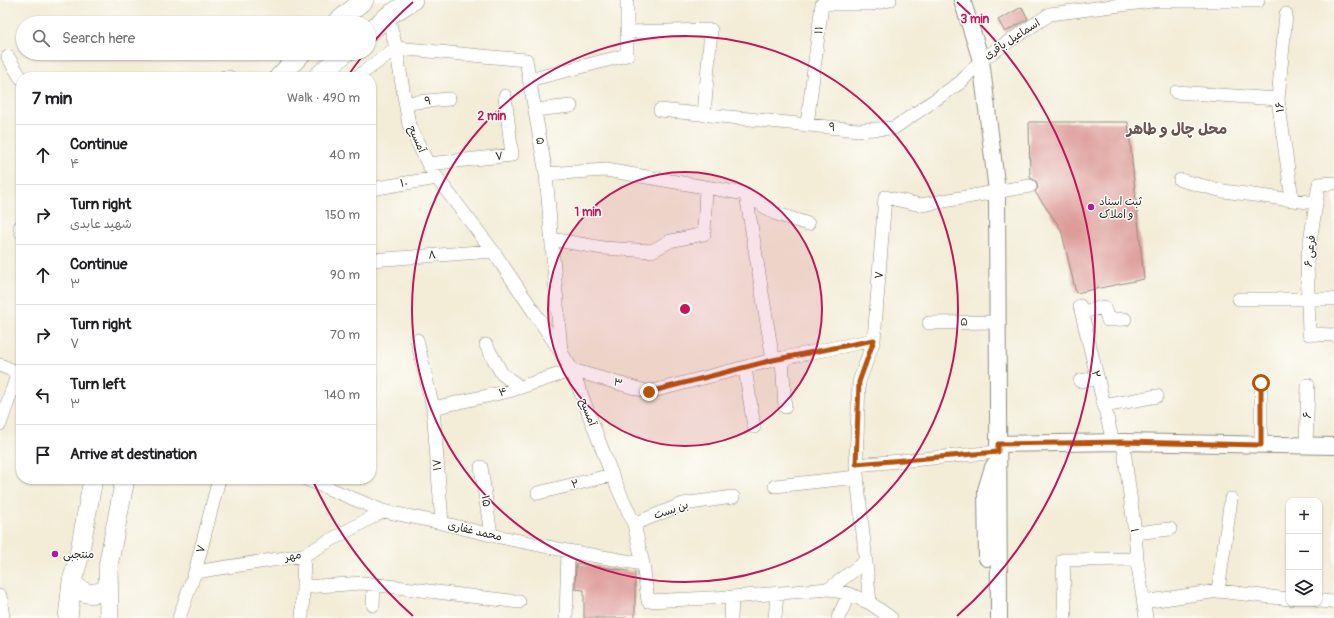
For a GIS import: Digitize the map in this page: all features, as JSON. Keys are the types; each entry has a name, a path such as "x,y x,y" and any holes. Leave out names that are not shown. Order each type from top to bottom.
{"highway":[{"path":"345,16 364,0"},
{"path":"376,26 388,16 414,0"},
{"path":"284,72 295,60"},
{"path":"323,72 337,60"},
{"path":"68,618 72,581 78,561 92,484"},
{"path":"109,618 108,566 124,484"},
{"path":"72,581 79,590 90,594 100,592 109,586"}],"main road":[{"path":"962,0 981,60 997,191 999,618"},
{"path":"998,452 1118,442 1334,446"},
{"path":"988,618 986,490 998,452"}],"street":[{"path":"529,80 627,55 627,0"},
{"name":"۱۱","path":"807,125 822,4 872,4 890,0"},
{"name":"اسماعیل باقری","path":"981,60 1050,14 1104,4 1152,0 1258,1"},
{"name":"۱۶","path":"1286,14 1278,99 1292,199"},
{"name":"آمسیح","path":"388,16 396,48 409,125 428,164 437,178 493,251 572,370 612,475 634,524 643,564 648,601 732,597 829,589 849,594 870,603 891,618"},
{"path":"627,32 711,30 704,115"},
{"path":"364,72 396,48"},
{"name":"۵","path":"396,48 526,60 546,174 561,352"},
{"path":"8,57 17,72"},
{"name":"۹","path":"660,110 858,130 894,128 961,82 981,60"},
{"path":"1176,92 1278,99"},
{"name":"۷","path":"428,164 512,155 506,96"},
{"name":"۹","path":"406,103 449,99"},
{"path":"535,110 571,106"},
{"path":"546,174 606,170 746,194 774,213 808,224"},
{"name":"۱۰","path":"376,188 437,178"},
{"path":"1180,180 1223,191 1316,203"},
{"name":"فرعی ۶","path":"1334,183 1319,184 1307,261 1309,334 1334,335"},
{"path":"997,191 1030,186"},
{"path":"551,239 603,248 652,251 670,241 704,234 706,187"},
{"name":"۷","path":"870,603 856,471 859,382 874,340 885,197 921,205 997,191"},
{"path":"746,194 785,407"},
{"name":"۸","path":"376,260 493,251"},
{"path":"1238,299 1334,299"},
{"name":"۲","path":"1118,442 1104,406 1081,309 1104,306 1108,320 1125,319"},
{"name":"۵","path":"930,323 998,322"},
{"name":"۱۷","path":"416,340 433,408 442,523"},
{"name":"۳","path":"572,370 649,392 777,359 874,340"},
{"path":"486,346 502,374 520,387"},
{"path":"0,365 16,371"},
{"path":"745,368 754,427"},
{"name":"۴","path":"433,408 509,391 572,370"},
{"path":"1080,381 1097,378"},
{"path":"0,424 16,383"},
{"path":"1261,383 1261,445"},
{"name":"۶","path":"1306,446 1308,385"},
{"path":"1104,406 1156,396"},
{"name":"۱","path":"1118,442 1135,533 1137,558 1146,618"},
{"path":"775,486 856,471 998,452"},
{"name":"۱۵","path":"481,468 491,535"},
{"name":"۲","path":"538,493 612,475"},
{"name":"۷","path":"179,618 195,572 218,484"},
{"name":"محمد غفاری","path":"319,484 382,511 568,551 643,564"},
{"name":"بن بست","path":"634,524 683,504 733,497"},
{"path":"1218,591 1231,499"},
{"name":"مهر","path":"195,572 304,555 382,511"},
{"path":"1135,533 1170,529"},
{"path":"566,618 568,551"},
{"path":"302,618 304,555"},
{"path":"1065,618 1063,560 1137,558"},
{"path":"829,589 866,561"},
{"path":"303,587 363,583 518,602"},
{"path":"373,605 374,584"},
{"path":"1143,602 1218,591 1286,599"},
{"path":"775,618 777,594"},
{"path":"838,618 849,594"},
{"path":"0,596 3,618"},
{"path":"731,618 732,597"},
{"path":"1322,601 1334,602"}],"building":[{"path":"1022,7 1028,19 1005,32 998,20"},
{"name":"ثبت اسناد و املاک","path":"1029,122 1128,122 1144,279 1076,293 1061,229 1035,192 1038,188 1036,181 1030,178"},
{"path":"576,563 635,572 635,618 584,618 584,590 575,589"}],"place":[{"name":"ثبت اسناد و املاک","path":"1091,207"},
{"name":"منتجبی","path":"55,554"}],"district":[{"name":"محل چال و طاهر","path":"1177,129"}],"route":[{"path":"649,392 773,360 874,340 859,382 856,464 998,452 998,444 1123,442 1261,445 1261,383"}]}
